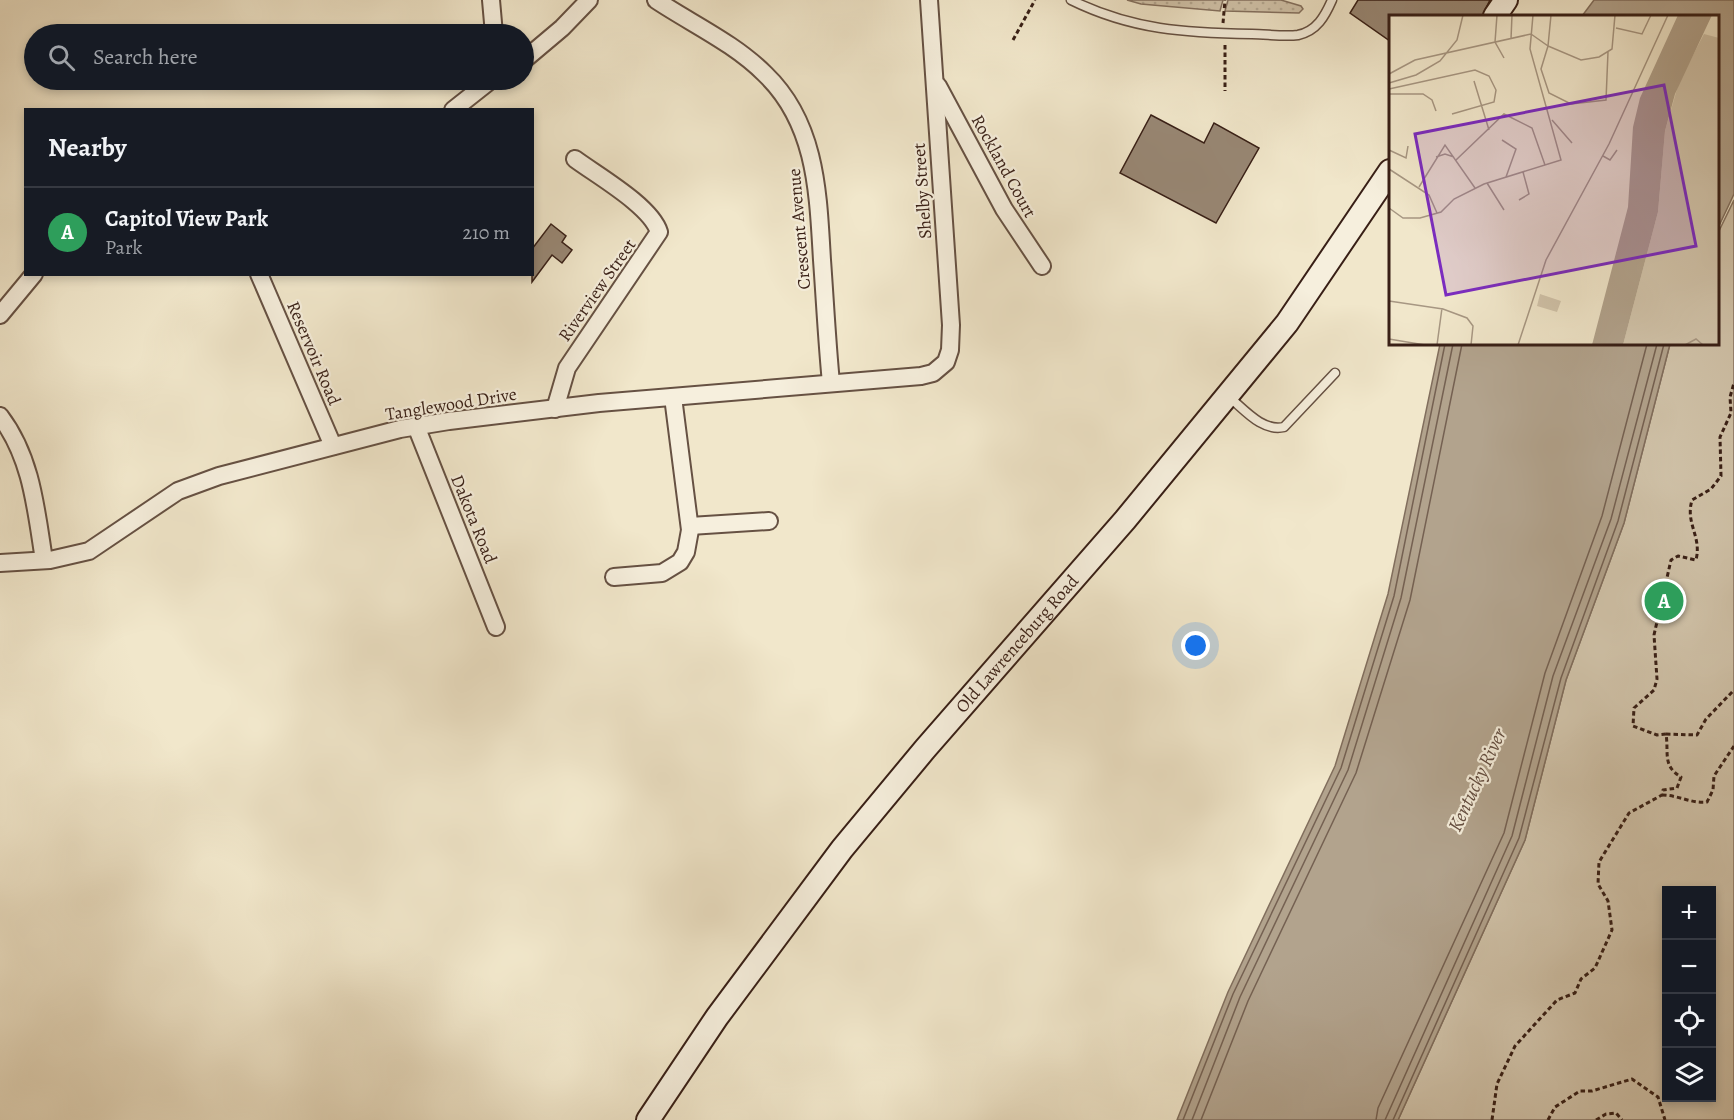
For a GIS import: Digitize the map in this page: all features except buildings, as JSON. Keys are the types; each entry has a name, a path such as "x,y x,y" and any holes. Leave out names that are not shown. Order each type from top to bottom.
{"main road":[{"path":"1496,15 1506,0"},
{"name":"Old Lawrenceburg Road","path":"648,1120 717,1017 871,813 1125,520 1287,323 1389,172"}],"street":[{"path":"491,0 493,24"},
{"path":"534,52 562,28 589,0"},
{"name":"Crescent Avenue","path":"656,0 729,46 765,73 786,100 803,130 817,183 831,383"},
{"name":"Shelby Street","path":"929,0 951,325 950,353 943,366 933,373"},
{"name":"Rockland Court","path":"936,83 1004,209 1042,266"},
{"path":"456,108 478,90"},
{"name":"Riverview Street","path":"555,409 567,368 659,232 656,222 642,209 575,159"},
{"path":"0,315 32,276"},
{"name":"Reservoir Road","path":"260,276 333,446"},
{"name":"Tanglewood Drive","path":"0,563 44,560 89,551 178,491 219,476 416,426 555,409 933,373"},
{"path":"614,578 662,573 671,569 686,552 690,526 673,397"},
{"path":"0,416 12,432 30,475 44,560"},
{"name":"Dakota Road","path":"416,426 496,627"},
{"path":"690,526 769,521"}],"lane":[{"path":"1071,0 1126,23 1150,28 1186,32 1299,34 1322,22 1332,0"},
{"path":"1227,396 1262,424 1275,429 1284,427 1335,373"}],"path":[{"path":"1013,40 1035,0"},
{"path":"1222,11 1226,0"},
{"path":"1225,52 1225,91"},
{"path":"1734,383 1730,397 1731,413 1720,437 1722,476 1711,489 1692,500 1689,522 1700,547 1696,560 1678,556 1671,560 1654,635 1657,679 1654,690 1634,708 1633,726 1657,735 1697,735 1706,719 1734,690"},
{"path":"1662,795 1663,789 1677,788 1681,777 1671,771 1665,761 1666,734"},
{"path":"1492,1120 1497,1084 1509,1064 1515,1046 1557,1000 1575,993 1581,979 1595,968 1612,930 1608,901 1598,884 1599,862 1603,853 1629,813 1662,795 1680,796 1696,803 1707,802 1713,790 1714,776 1734,746"},
{"path":"1548,1120 1555,1107 1580,1091 1592,1091 1632,1079 1658,1097 1665,1120"},
{"path":"1596,1120 1606,1114 1616,1113 1622,1120"}],"shaded area":[{"path":"1127,0 1223,0 1220,11 1141,4"},
{"path":"1228,0 1281,0 1301,6 1303,9 1299,13 1225,11"},
{"path":"1734,200 1734,1120 1398,1120 1525,840 1566,680 1624,523 1670,345 1719,345 1719,231"}],"water":[{"path":"1594,0 1734,0 1734,194 1719,226 1719,15 1583,15"},
{"name":"Kentucky River","path":"1440,345 1670,345 1624,523 1566,680 1525,840 1398,1120 1177,1120 1228,992 1335,766 1388,594"}],"place":[{"name":"Capitol View Park","path":"1664,601"}]}
